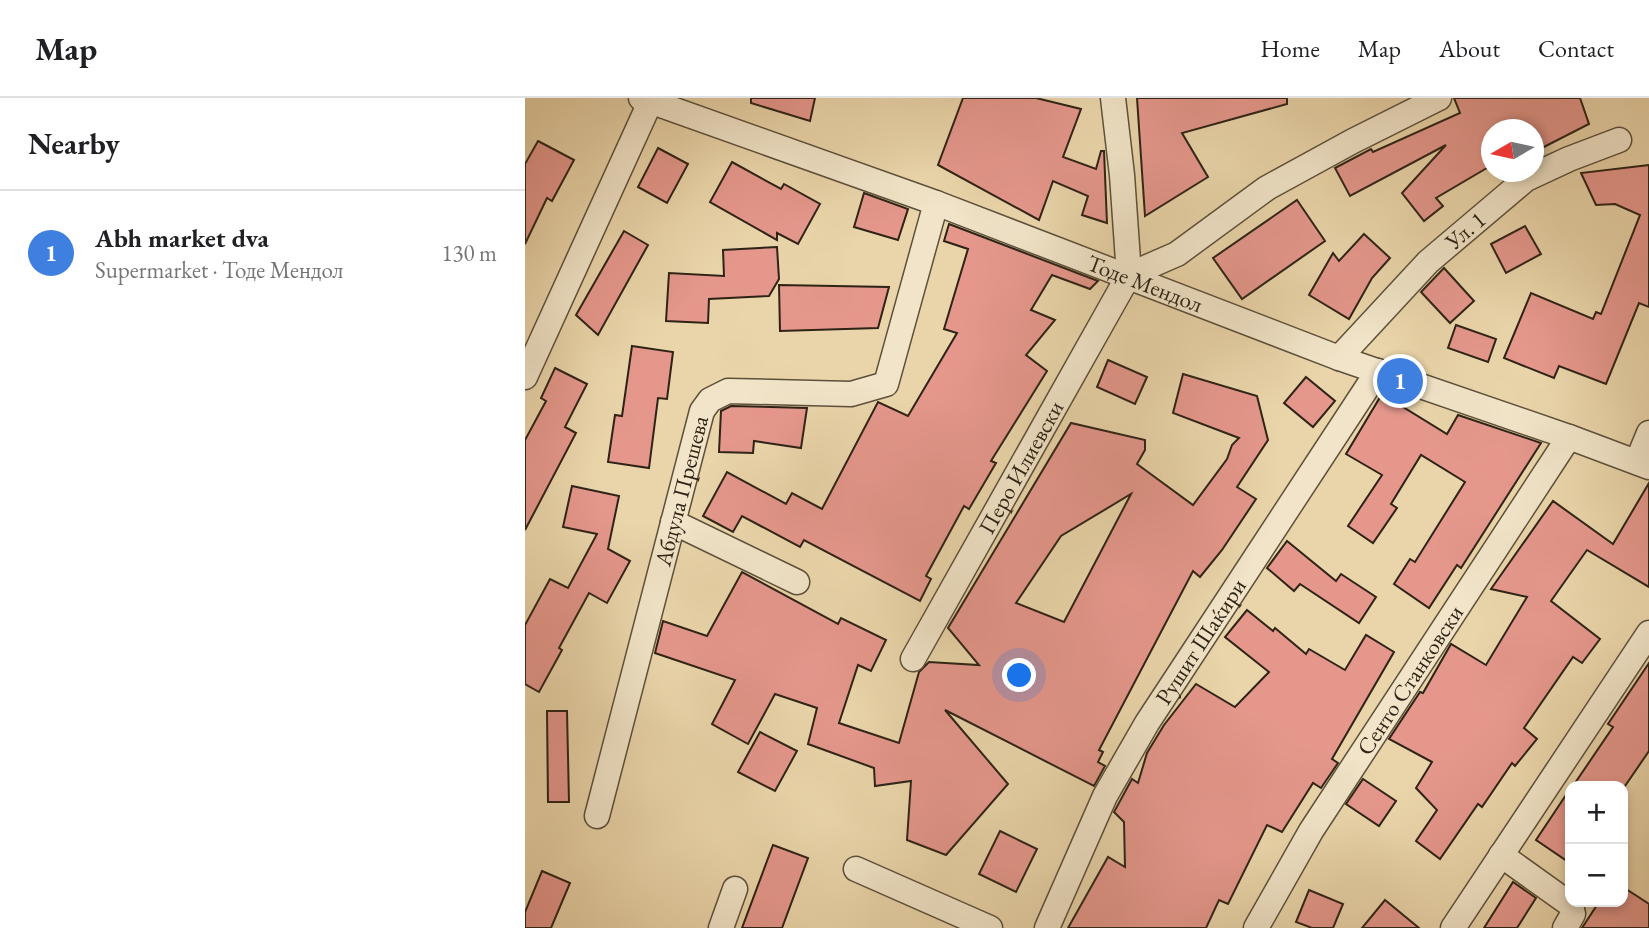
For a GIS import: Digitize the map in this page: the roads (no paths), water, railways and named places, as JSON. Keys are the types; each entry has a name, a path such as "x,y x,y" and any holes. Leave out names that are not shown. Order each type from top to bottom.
{"street":[{"path":"1113,98 1122,174 1129,275 1177,254 1267,188 1439,98"},
{"path":"525,377 647,99"},
{"name":"Тоде Мендол","path":"647,99 1129,275 1339,358 1643,465"},
{"name":"Ул. 1","path":"1339,358 1428,262 1526,179 1619,140"},
{"name":"Абдула Прешева","path":"597,816 702,411 710,400 728,391 851,394 885,384 936,203"},
{"name":"Перо Илиевски","path":"913,659 1129,275"},
{"name":"Рушит Шаќири","path":"1047,928 1105,796 1147,723 1378,371"},
{"path":"1643,465 1649,433"},
{"name":"Сенто Станковски","path":"1256,928 1311,831 1569,437"},
{"path":"673,522 796,582"},
{"path":"1453,928 1649,633"},
{"path":"1501,855 1571,905 1573,914 1565,928"},
{"path":"856,869 991,928"},
{"path":"722,928 735,889"}],"place":[{"name":"Abh market dva","path":"1400,381"}]}
